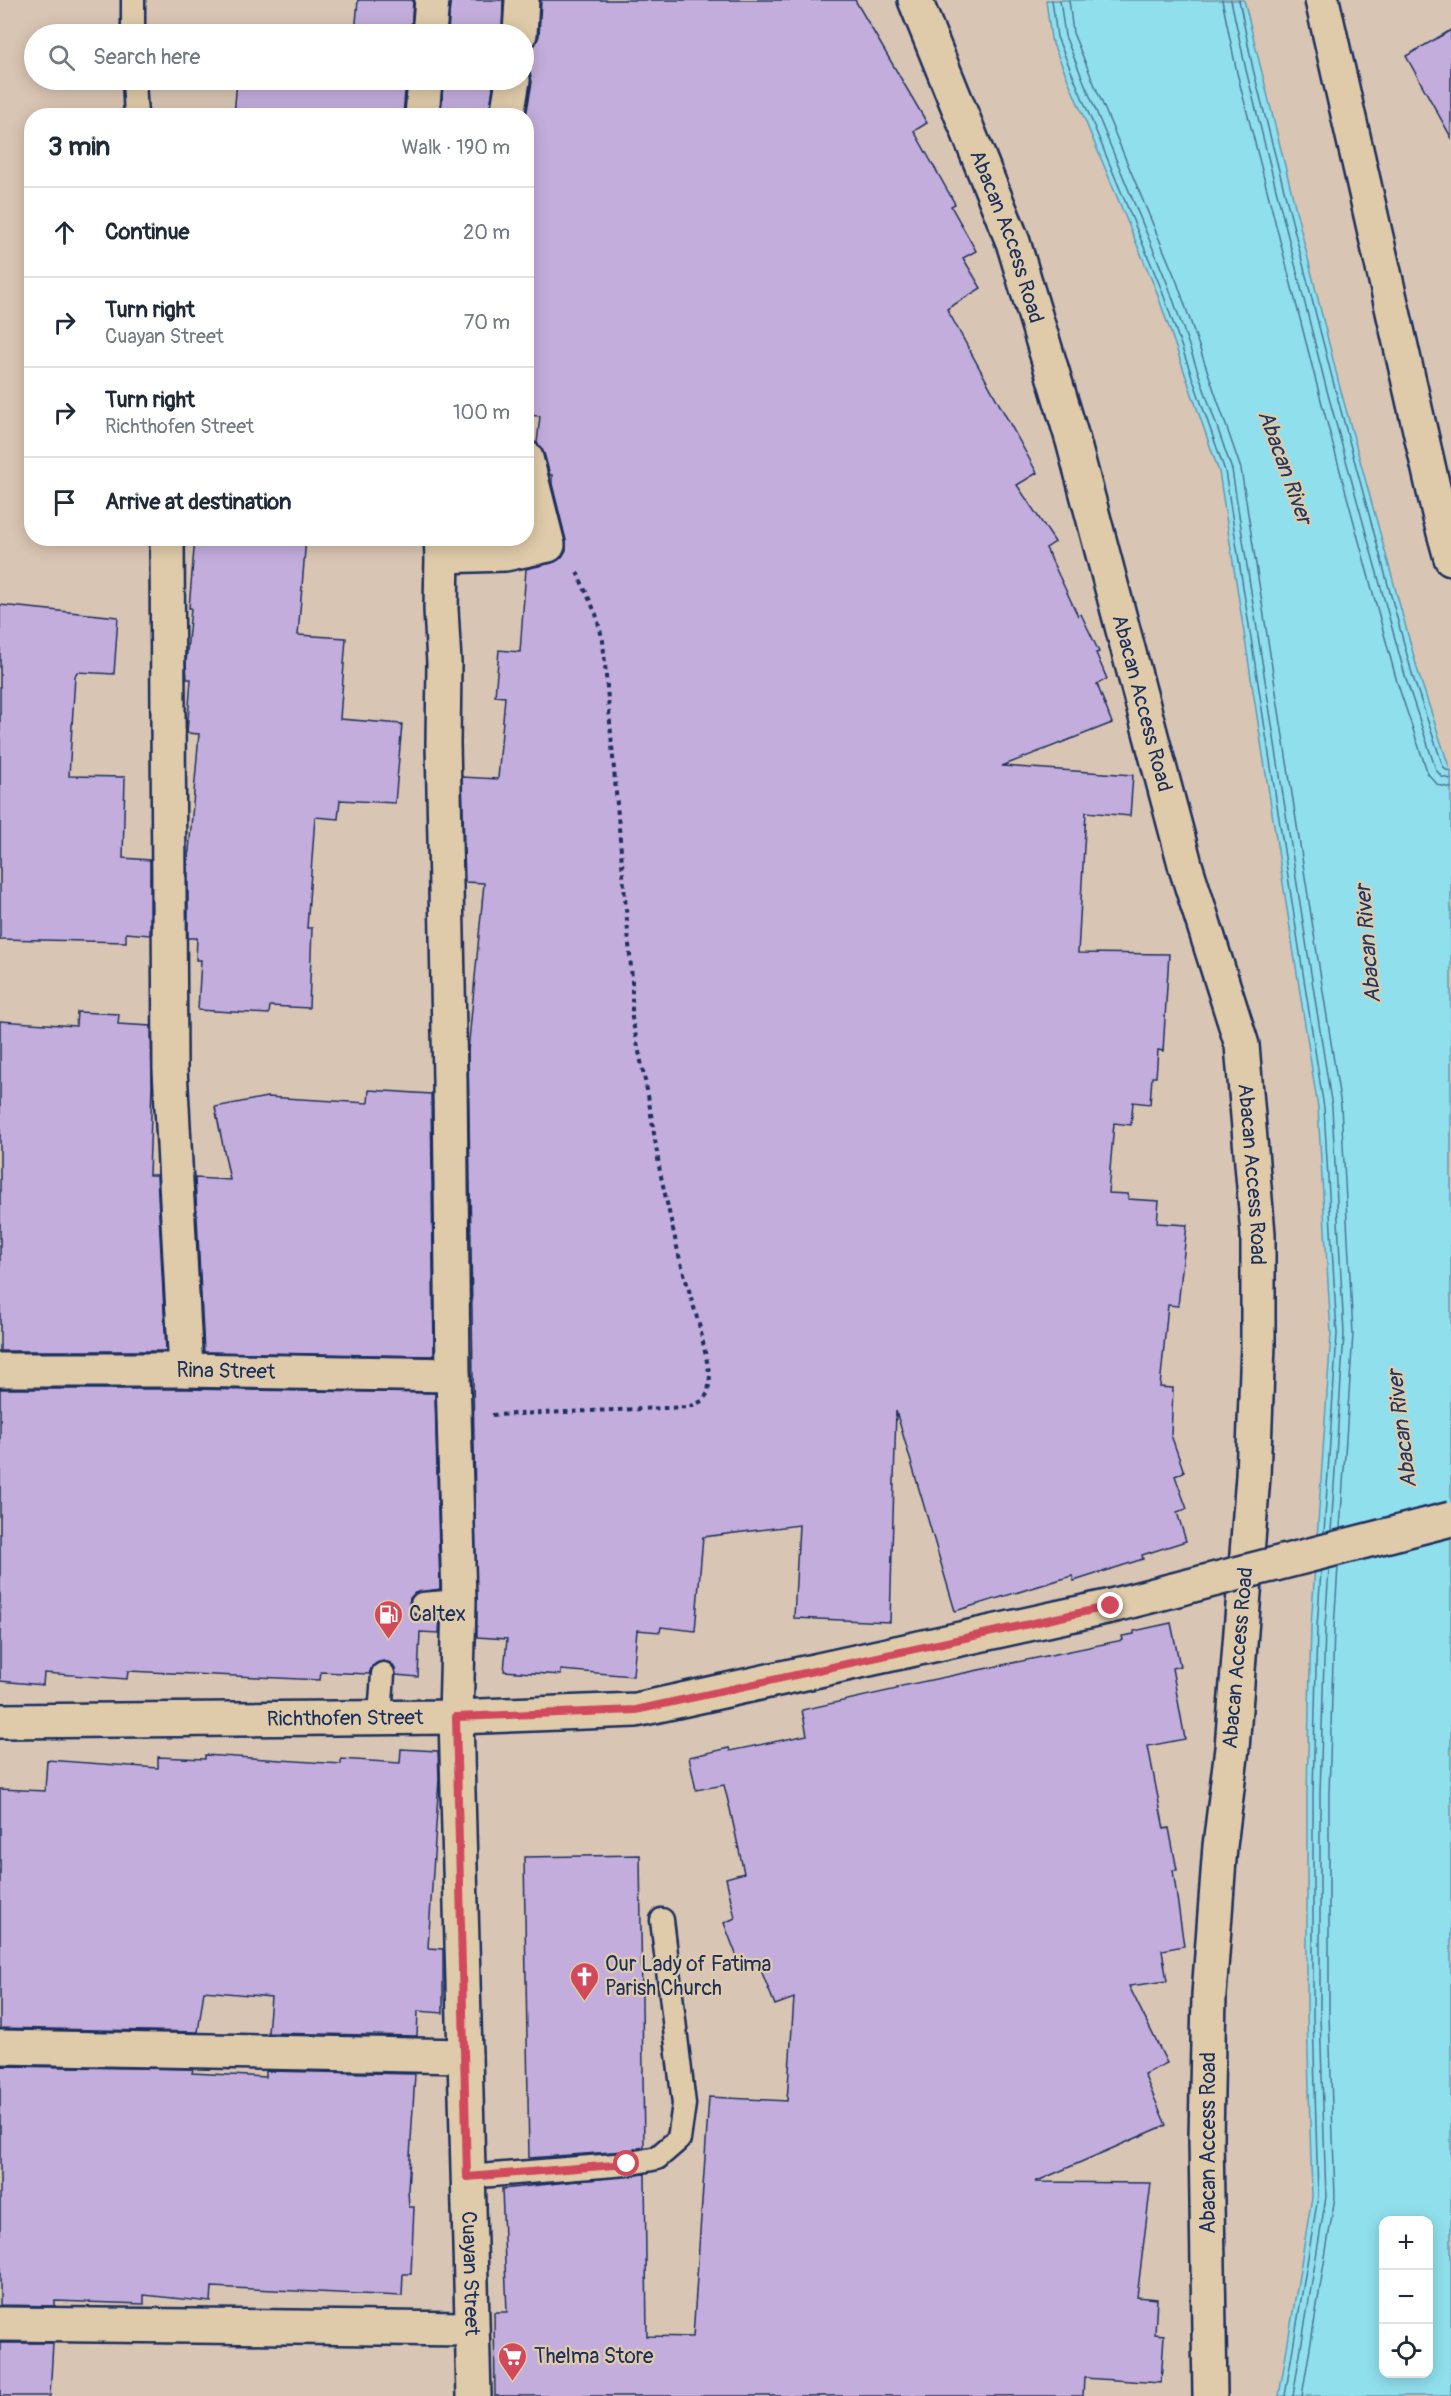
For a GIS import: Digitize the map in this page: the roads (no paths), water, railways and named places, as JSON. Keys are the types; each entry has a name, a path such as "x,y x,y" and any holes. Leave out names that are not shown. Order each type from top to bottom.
{"street":[{"path":"430,24 432,0"},
{"path":"521,24 522,0"},
{"name":"Abacan Access Road","path":"915,0 1013,242 1073,441 1186,868 1242,1045 1258,1234 1258,1344 1253,1476 1232,1748 1220,1846 1209,1995 1206,2137 1210,2396"},
{"path":"1322,0 1451,558"},
{"path":"423,108 424,90"},
{"path":"508,108 511,90"},
{"path":"442,547 505,554 548,545 534,490"},
{"path":"167,546 170,1069 186,1370"},
{"name":"Cuayan Street","path":"442,547 441,609 444,663 443,743 453,1376 459,1601 456,1717 474,2396"},
{"name":"Rina Street","path":"0,1370 186,1370 453,1376"},
{"name":"Richthofen Street","path":"0,1721 456,1717 636,1710 1111,1606 1451,1519"},
{"path":"0,2047 465,2056"},
{"path":"0,2324 471,2329"}],"lane":[{"path":"133,0 133,24"},
{"path":"135,90 136,108"},
{"path":"422,1604 459,1601"},
{"path":"380,1716 383,1674"},
{"path":"467,2177 627,2164 657,2158 679,2139 684,2104 662,1920"}],"water":[{"name":"Abacan River","path":"1046,0 1244,0 1339,384 1419,675 1451,773 1451,2396 1279,2396 1312,2197 1307,2016 1307,1794 1311,1626 1331,1334 1318,1108 1219,472 1156,290 1051,39"}],"place":[{"name":"Caltex","path":"388,1640"},
{"name":"Our Lady of Fatima Parish Church","path":"584,2002"},
{"name":"Thelma Store","path":"513,2382"}]}
